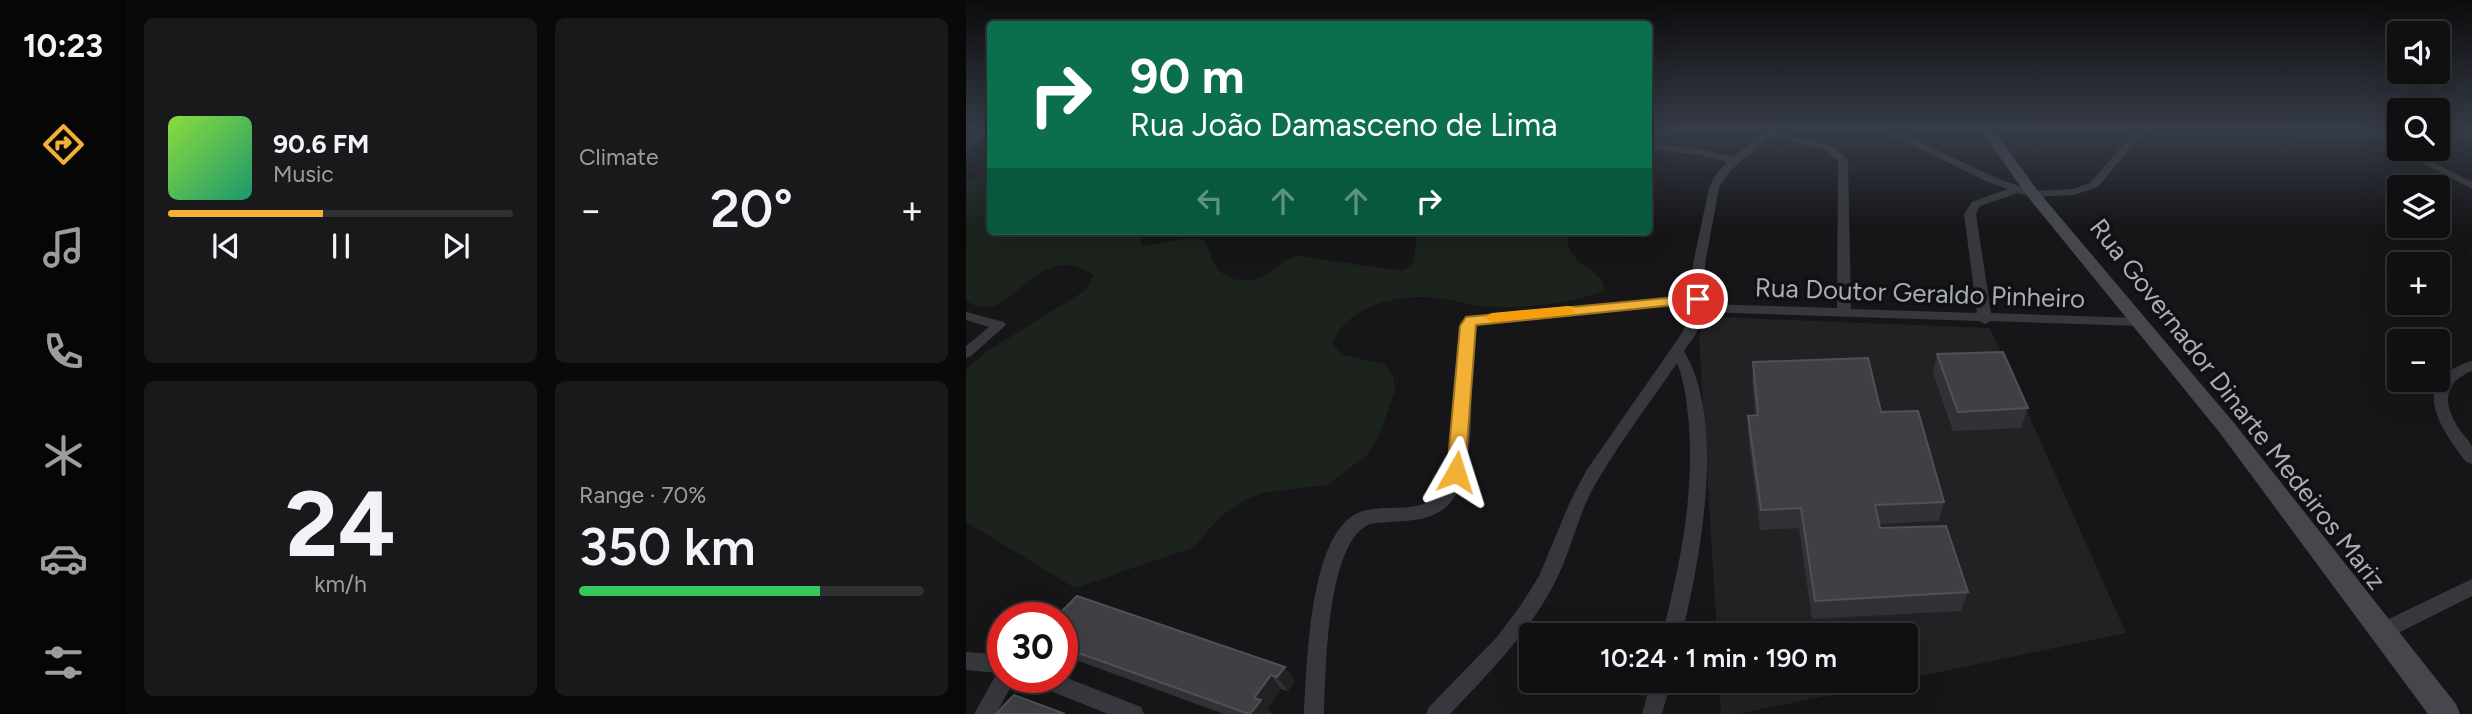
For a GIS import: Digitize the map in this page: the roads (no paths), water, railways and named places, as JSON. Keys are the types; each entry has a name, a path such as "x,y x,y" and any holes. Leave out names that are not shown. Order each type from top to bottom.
{"main road":[{"name":"Rua Governador Dinarte Medeiros Mariz","path":"2010,162 2227,428 2446,714"}],"street":[{"path":"1436,714 1503,644 1528,611 1547,580 1578,502 1592,475 1644,396 1678,352 1698,304 1699,264 1714,188 1720,176 1733,162"},
{"path":"1843,162 1844,314"},
{"path":"1956,162 2015,190 2033,194 2074,192 2094,185 2113,162"},
{"path":"2429,162 2472,186"},
{"path":"2435,162 2437,166"},
{"path":"1992,180 2016,172"},
{"path":"1985,320 1970,214 1976,204 2015,190"},
{"name":"Rua Doutor Geraldo Pinheiro","path":"1314,714 1326,583 1337,552 1349,530 1366,518 1413,514 1437,506 1453,484 1459,454 1469,322 1698,304 1985,320 2139,322"},
{"path":"966,316 999,326 966,353"},
{"path":"1675,623 1695,529 1701,487 1694,400 1685,362 1678,352"},
{"path":"2472,366 2447,376 2440,388 2440,402 2461,444 2472,458"},
{"path":"2381,632 2472,587"},
{"path":"966,661 987,663"},
{"path":"1078,692 1134,714"},
{"path":"984,714 996,693"},
{"path":"1652,714 1658,693"}]}
